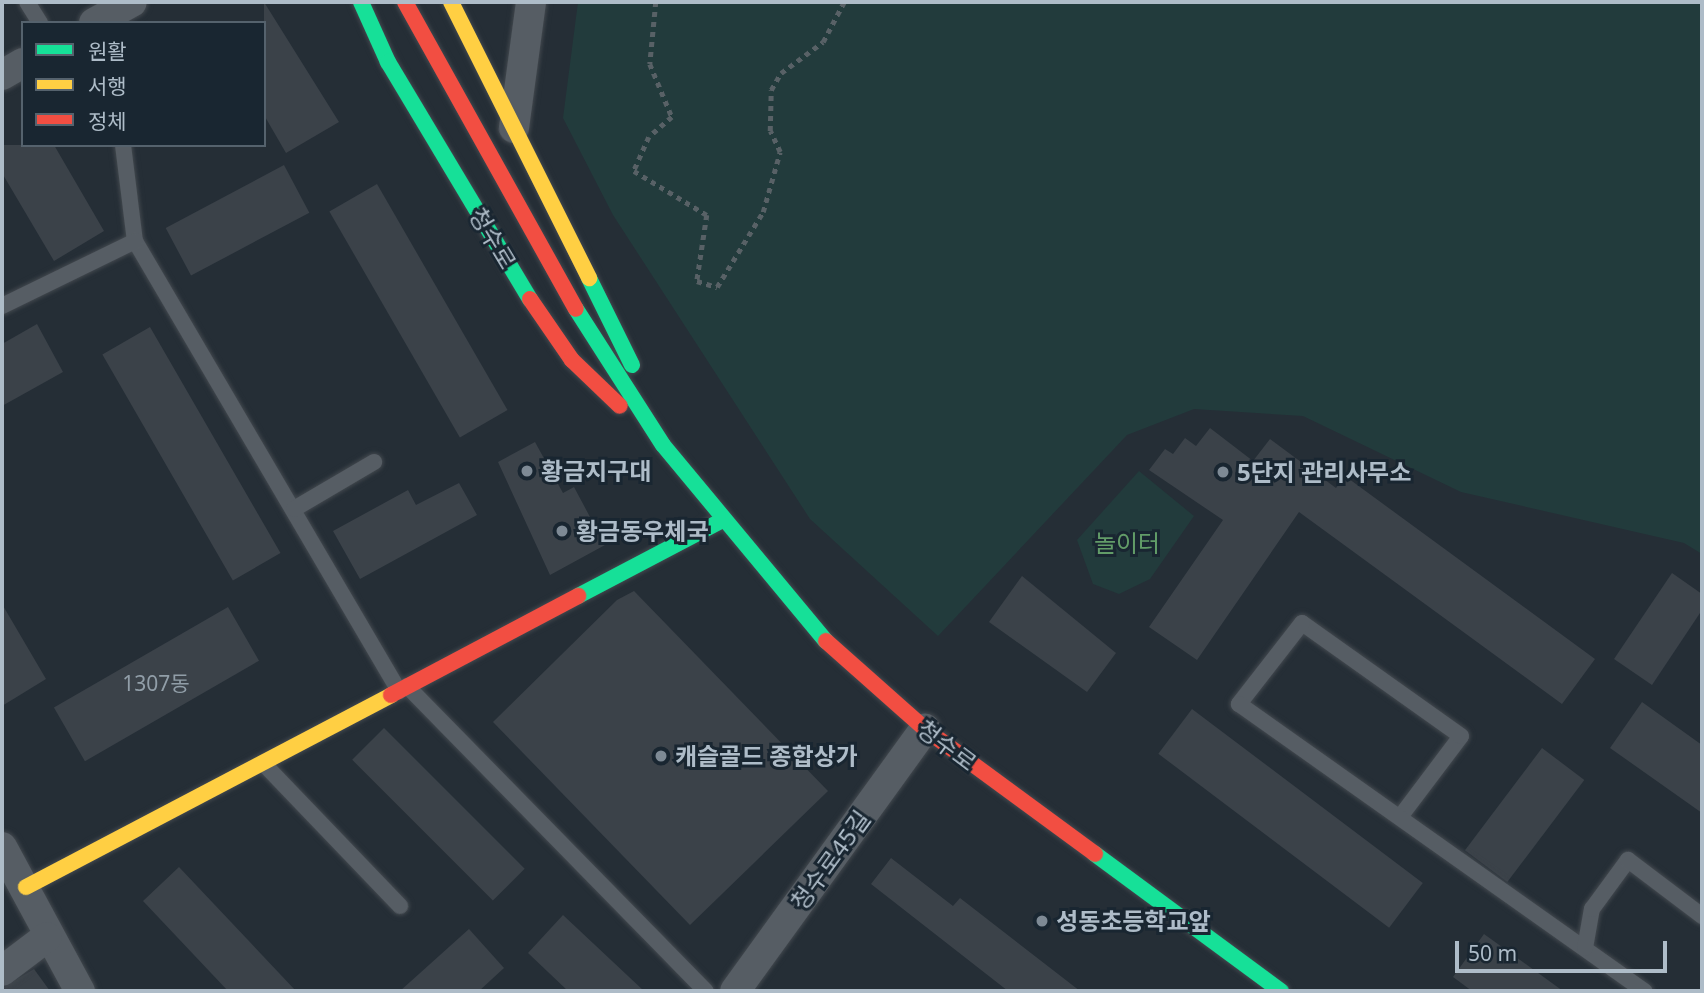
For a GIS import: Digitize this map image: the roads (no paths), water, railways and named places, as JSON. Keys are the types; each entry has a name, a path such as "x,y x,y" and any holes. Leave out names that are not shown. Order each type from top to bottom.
{"main road":[{"name":"청수로","path":"361,2 388,62 532,303 572,360 663,445"},
{"name":"청수로","path":"404,2 557,280 663,445 723,520 840,656 925,729 1281,991"},
{"name":"청수로","path":"451,2 619,329 663,445"},
{"path":"11,869 263,763 723,520"}],"street":[{"path":"98,21 132,2"},
{"path":"514,128 531,2"},
{"path":"2,75 21,64"},
{"name":"청수로45길","path":"735,991 925,729"},
{"path":"11,869 47,937 80,991"},
{"path":"2,971 47,937"}],"lane":[{"path":"27,2 39,21"},
{"path":"122,147 135,242 403,689 706,991"},
{"path":"2,306 135,242"},
{"path":"294,509 374,462"},
{"path":"1400,817 1461,736 1303,622 1239,704 1645,991"},
{"path":"263,763 400,906"},
{"path":"1585,948 1592,909 1628,860 1702,916"}],"place":[{"name":"황금지구대","path":"527,471"},
{"name":"5단지 관리사무소","path":"1223,472"},
{"name":"황금동우체국","path":"562,531"},
{"name":"캐슬골드 종합상가","path":"661,756"},
{"name":"성동초등학교앞","path":"1042,921"}],"park label":[{"name":"놀이터","path":"1127,543"}]}
